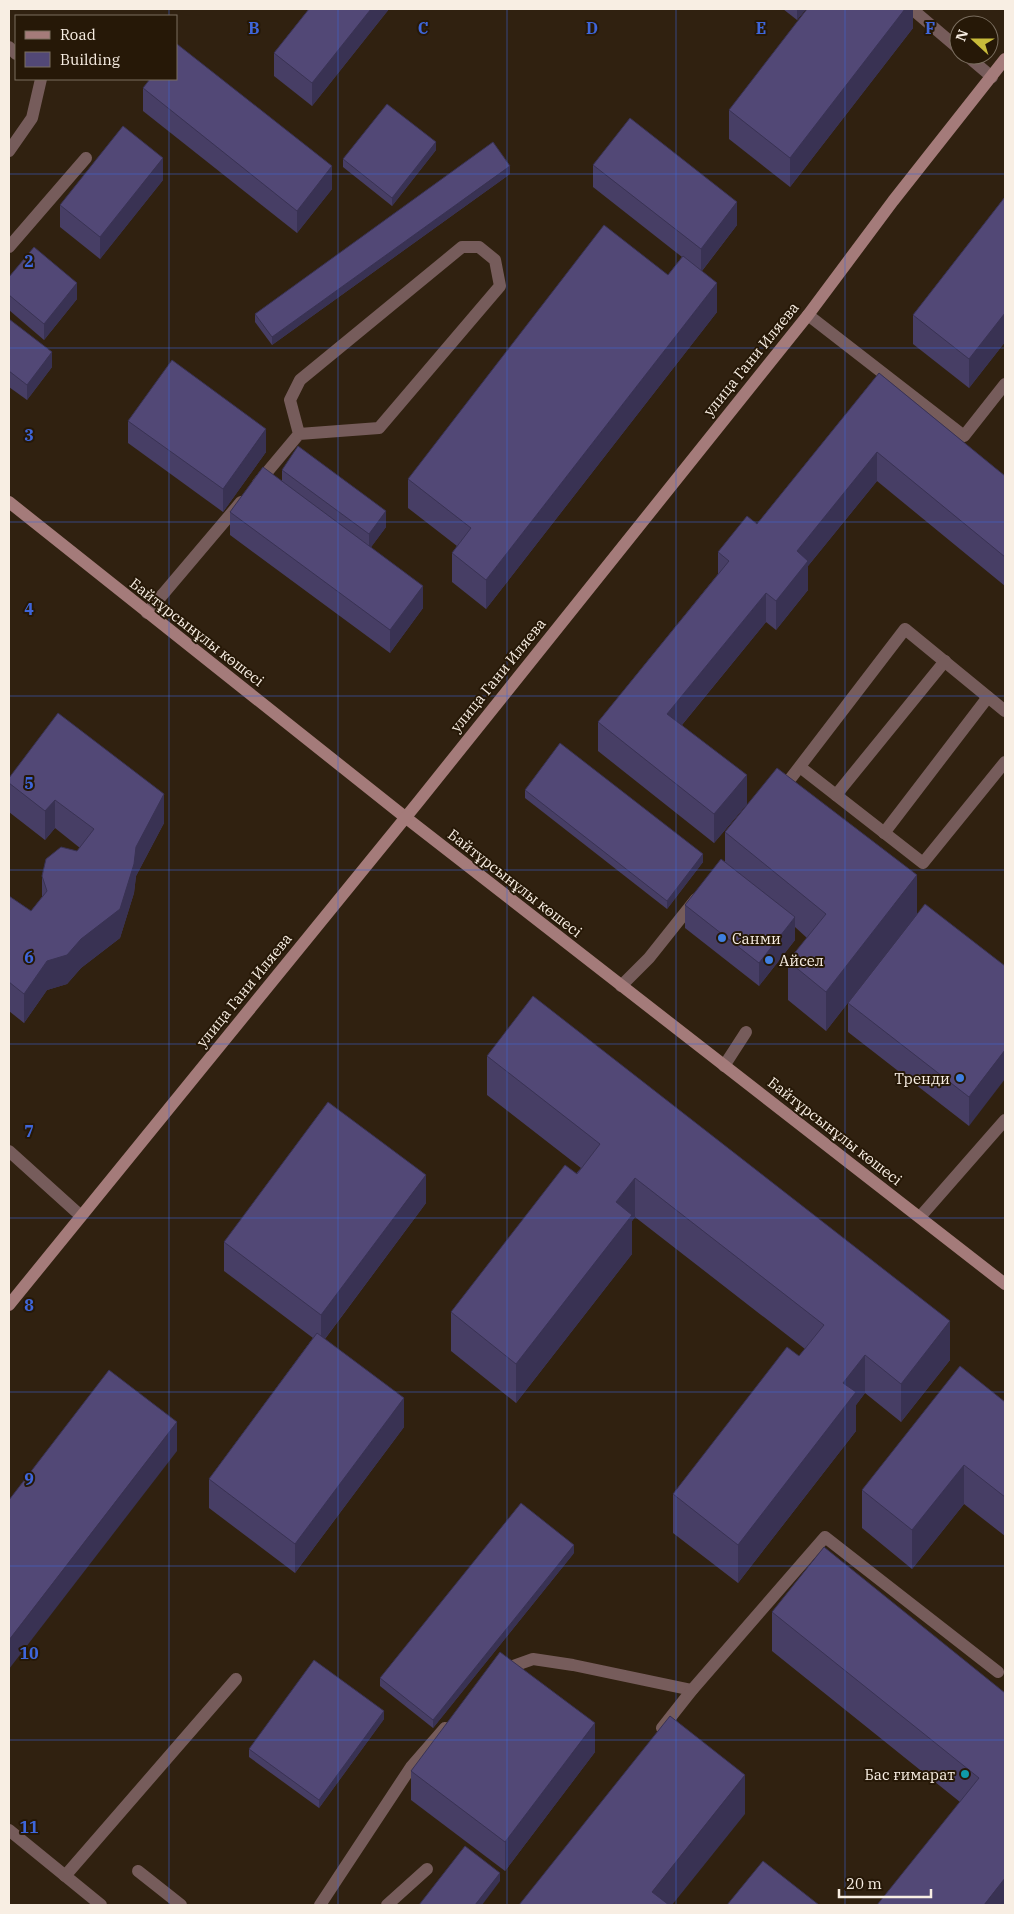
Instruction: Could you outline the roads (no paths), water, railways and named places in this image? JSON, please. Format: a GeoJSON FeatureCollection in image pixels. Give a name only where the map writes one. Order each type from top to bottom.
{"type":"FeatureCollection","features":[{"type":"Feature","properties":{"kind":"street","name":"улица Гани Иляева"},"geometry":{"type":"LineString","coordinates":[[9,1305],[405,818],[808,315],[893,201],[1005,59]]}},
{"type":"Feature","properties":{"kind":"street","name":"Байтұрсынұлы көшесі"},"geometry":{"type":"LineString","coordinates":[[9,502],[405,818],[1005,1284]]}},
{"type":"Feature","properties":{"kind":"lane"},"geometry":{"type":"LineString","coordinates":[[912,9],[949,40]]}},
{"type":"Feature","properties":{"kind":"lane"},"geometry":{"type":"LineString","coordinates":[[978,65],[992,77]]}},
{"type":"Feature","properties":{"kind":"lane"},"geometry":{"type":"LineString","coordinates":[[9,151],[32,118],[41,80]]}},
{"type":"Feature","properties":{"kind":"lane"},"geometry":{"type":"LineString","coordinates":[[9,247],[86,158]]}},
{"type":"Feature","properties":{"kind":"lane"},"geometry":{"type":"LineString","coordinates":[[147,613],[300,434],[379,428],[500,286],[495,260],[479,247],[462,247],[300,380],[290,400],[300,434]]}},
{"type":"Feature","properties":{"kind":"lane"},"geometry":{"type":"LineString","coordinates":[[808,315],[964,436],[1005,384]]}},
{"type":"Feature","properties":{"kind":"lane"},"geometry":{"type":"LineString","coordinates":[[776,797],[905,629],[1005,711]]}},
{"type":"Feature","properties":{"kind":"lane"},"geometry":{"type":"LineString","coordinates":[[836,795],[945,662]]}},
{"type":"Feature","properties":{"kind":"lane"},"geometry":{"type":"LineString","coordinates":[[884,833],[988,697]]}},
{"type":"Feature","properties":{"kind":"lane"},"geometry":{"type":"LineString","coordinates":[[800,766],[923,863],[1005,762]]}},
{"type":"Feature","properties":{"kind":"lane"},"geometry":{"type":"LineString","coordinates":[[621,986],[649,958],[703,889]]}},
{"type":"Feature","properties":{"kind":"lane"},"geometry":{"type":"LineString","coordinates":[[724,1066],[746,1032]]}},
{"type":"Feature","properties":{"kind":"lane"},"geometry":{"type":"LineString","coordinates":[[920,1217],[1005,1120]]}},
{"type":"Feature","properties":{"kind":"lane"},"geometry":{"type":"LineString","coordinates":[[9,1151],[81,1216]]}},
{"type":"Feature","properties":{"kind":"lane"},"geometry":{"type":"LineString","coordinates":[[655,1736],[692,1690],[824,1538],[998,1672]]}},
{"type":"Feature","properties":{"kind":"lane"},"geometry":{"type":"LineString","coordinates":[[492,1674],[532,1659],[573,1665],[692,1690]]}},
{"type":"Feature","properties":{"kind":"lane"},"geometry":{"type":"LineString","coordinates":[[64,1876],[236,1679]]}},
{"type":"Feature","properties":{"kind":"lane"},"geometry":{"type":"LineString","coordinates":[[320,1905],[411,1767],[454,1717]]}},
{"type":"Feature","properties":{"kind":"lane"},"geometry":{"type":"LineString","coordinates":[[9,1830],[101,1905]]}},
{"type":"Feature","properties":{"kind":"lane"},"geometry":{"type":"LineString","coordinates":[[388,1905],[427,1869]]}},
{"type":"Feature","properties":{"kind":"lane"},"geometry":{"type":"LineString","coordinates":[[138,1871],[181,1905]]}},
{"type":"Feature","properties":{"kind":"place","name":"Санми"},"geometry":{"type":"Point","coordinates":[722,938]}},
{"type":"Feature","properties":{"kind":"place","name":"Айсел"},"geometry":{"type":"Point","coordinates":[769,960]}},
{"type":"Feature","properties":{"kind":"place","name":"Тренди"},"geometry":{"type":"Point","coordinates":[960,1078]}},
{"type":"Feature","properties":{"kind":"place","name":"Бас ғимарат"},"geometry":{"type":"Point","coordinates":[965,1774]}}]}
